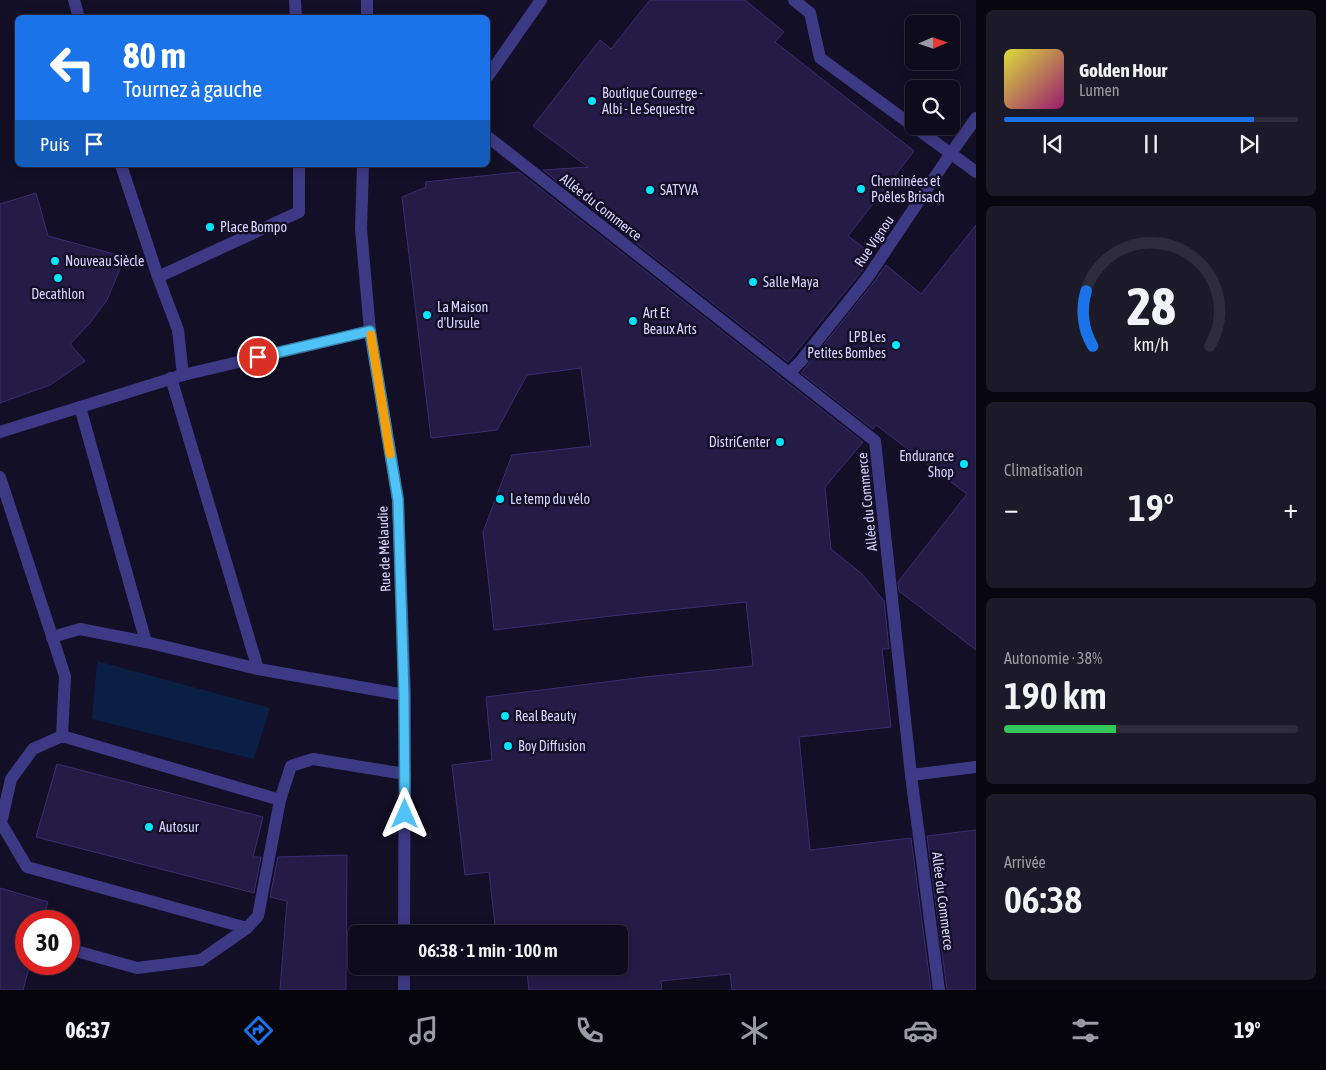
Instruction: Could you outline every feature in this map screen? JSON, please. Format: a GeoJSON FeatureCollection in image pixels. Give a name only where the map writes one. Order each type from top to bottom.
{"type":"FeatureCollection","features":[{"type":"Feature","properties":{"kind":"street"},"geometry":{"type":"LineString","coordinates":[[74,0],[77,15]]}},
{"type":"Feature","properties":{"kind":"street"},"geometry":{"type":"LineString","coordinates":[[294,0],[296,15]]}},
{"type":"Feature","properties":{"kind":"street"},"geometry":{"type":"LineString","coordinates":[[367,0],[367,15]]}},
{"type":"Feature","properties":{"kind":"street"},"geometry":{"type":"LineString","coordinates":[[490,73],[541,0]]}},
{"type":"Feature","properties":{"kind":"street"},"geometry":{"type":"LineString","coordinates":[[794,0],[810,13],[820,58],[976,172]]}},
{"type":"Feature","properties":{"kind":"street","name":"Rue Vignou"},"geometry":{"type":"LineString","coordinates":[[789,373],[801,361],[868,277],[976,118]]}},
{"type":"Feature","properties":{"kind":"street","name":"Allée du Commerce"},"geometry":{"type":"LineString","coordinates":[[490,139],[875,441],[911,775],[940,990]]}},
{"type":"Feature","properties":{"kind":"street"},"geometry":{"type":"LineString","coordinates":[[122,167],[158,277],[178,330],[177,376],[258,669]]}},
{"type":"Feature","properties":{"kind":"street"},"geometry":{"type":"LineString","coordinates":[[158,277],[299,212],[299,167]]}},
{"type":"Feature","properties":{"kind":"street","name":"Rue de Mélaudie"},"geometry":{"type":"LineString","coordinates":[[363,167],[361,229],[370,331],[398,500],[404,695],[404,925]]}},
{"type":"Feature","properties":{"kind":"street"},"geometry":{"type":"LineString","coordinates":[[0,432],[177,376],[370,331]]}},
{"type":"Feature","properties":{"kind":"street"},"geometry":{"type":"LineString","coordinates":[[80,407],[146,642]]}},
{"type":"Feature","properties":{"kind":"street"},"geometry":{"type":"LineString","coordinates":[[0,477],[64,676],[62,736]]}},
{"type":"Feature","properties":{"kind":"street"},"geometry":{"type":"LineString","coordinates":[[52,637],[80,629],[146,642],[258,669],[404,695]]}},
{"type":"Feature","properties":{"kind":"street"},"geometry":{"type":"LineString","coordinates":[[247,928],[26,866],[1,823],[11,779],[33,749],[62,736],[280,800]]}},
{"type":"Feature","properties":{"kind":"street"},"geometry":{"type":"LineString","coordinates":[[80,952],[137,968],[201,960],[247,928],[258,916],[280,800],[291,766],[313,759],[405,774]]}},
{"type":"Feature","properties":{"kind":"street"},"geometry":{"type":"LineString","coordinates":[[911,775],[976,767]]}},
{"type":"Feature","properties":{"kind":"street"},"geometry":{"type":"LineString","coordinates":[[404,975],[404,990]]}},
{"type":"Feature","properties":{"kind":"water"},"geometry":{"type":"Polygon","coordinates":[[[97,661],[270,708],[254,759],[92,719],[97,661]]]}},
{"type":"Feature","properties":{"kind":"building"},"geometry":{"type":"Polygon","coordinates":[[[650,0],[745,0],[784,32],[775,42],[914,151],[848,236],[873,255],[788,362],[543,170],[588,167],[533,126],[600,40],[611,49],[650,0]]]}},
{"type":"Feature","properties":{"kind":"building"},"geometry":{"type":"Polygon","coordinates":[[[519,172],[863,442],[825,487],[831,549],[862,574],[884,601],[889,649],[882,649],[891,727],[799,737],[810,850],[911,838],[931,990],[732,990],[730,974],[661,981],[662,990],[529,990],[527,975],[628,975],[628,925],[495,925],[489,872],[465,875],[452,765],[492,760],[486,697],[645,677],[753,666],[746,602],[494,630],[483,532],[512,455],[591,446],[581,368],[527,375],[497,430],[431,438],[402,197],[426,187],[425,182],[519,172]]]}},
{"type":"Feature","properties":{"kind":"building","name":"Decathlon"},"geometry":{"type":"Polygon","coordinates":[[[36,193],[48,236],[125,257],[107,300],[90,323],[70,344],[85,361],[50,385],[0,403],[0,204],[36,193]]]}},
{"type":"Feature","properties":{"kind":"building"},"geometry":{"type":"Polygon","coordinates":[[[976,225],[976,650],[899,591],[898,582],[967,494],[876,425],[873,429],[801,373],[886,265],[921,294],[976,225]]]}},
{"type":"Feature","properties":{"kind":"building","name":"Autosur"},"geometry":{"type":"Polygon","coordinates":[[[57,764],[263,817],[253,857],[261,857],[254,893],[36,837],[57,764]]]}},
{"type":"Feature","properties":{"kind":"building"},"geometry":{"type":"Polygon","coordinates":[[[976,830],[976,990],[947,990],[927,836],[976,830]]]}},
{"type":"Feature","properties":{"kind":"building"},"geometry":{"type":"Polygon","coordinates":[[[347,855],[346,990],[280,990],[287,901],[270,897],[278,857],[347,855]]]}},
{"type":"Feature","properties":{"kind":"building"},"geometry":{"type":"Polygon","coordinates":[[[0,888],[48,902],[45,910],[15,910],[15,975],[27,975],[23,990],[0,990],[0,888]]]}},
{"type":"Feature","properties":{"kind":"slow traffic"},"geometry":{"type":"LineString","coordinates":[[371,335],[390,454]]}},
{"type":"Feature","properties":{"kind":"place","name":"Boutique Courrege - Albi - Le Sequestre"},"geometry":{"type":"Point","coordinates":[592,101]}},
{"type":"Feature","properties":{"kind":"place","name":"Cheminées et Poêles Brisach"},"geometry":{"type":"Point","coordinates":[861,189]}},
{"type":"Feature","properties":{"kind":"place","name":"SATYVA"},"geometry":{"type":"Point","coordinates":[650,190]}},
{"type":"Feature","properties":{"kind":"place","name":"Place Bompo"},"geometry":{"type":"Point","coordinates":[210,227]}},
{"type":"Feature","properties":{"kind":"place","name":"Nouveau Siècle"},"geometry":{"type":"Point","coordinates":[55,261]}},
{"type":"Feature","properties":{"kind":"place","name":"Decathlon"},"geometry":{"type":"Point","coordinates":[58,278]}},
{"type":"Feature","properties":{"kind":"place","name":"Salle Maya"},"geometry":{"type":"Point","coordinates":[753,282]}},
{"type":"Feature","properties":{"kind":"place","name":"La Maison d'Ursule"},"geometry":{"type":"Point","coordinates":[427,315]}},
{"type":"Feature","properties":{"kind":"place","name":"Art Et Beaux Arts"},"geometry":{"type":"Point","coordinates":[633,321]}},
{"type":"Feature","properties":{"kind":"place","name":"LPB Les Petites Bombes"},"geometry":{"type":"Point","coordinates":[896,345]}},
{"type":"Feature","properties":{"kind":"place","name":"DistriCenter"},"geometry":{"type":"Point","coordinates":[780,442]}},
{"type":"Feature","properties":{"kind":"place","name":"Endurance Shop"},"geometry":{"type":"Point","coordinates":[964,464]}},
{"type":"Feature","properties":{"kind":"place","name":"Le temp du vélo"},"geometry":{"type":"Point","coordinates":[500,499]}},
{"type":"Feature","properties":{"kind":"place","name":"Real Beauty"},"geometry":{"type":"Point","coordinates":[505,716]}},
{"type":"Feature","properties":{"kind":"place","name":"Boy Diffusion"},"geometry":{"type":"Point","coordinates":[508,746]}},
{"type":"Feature","properties":{"kind":"place","name":"Autosur"},"geometry":{"type":"Point","coordinates":[149,827]}},
{"type":"Feature","properties":{"kind":"route"},"geometry":{"type":"LineString","coordinates":[[258,357],[370,331],[398,500],[404,695],[405,814]]}}]}
